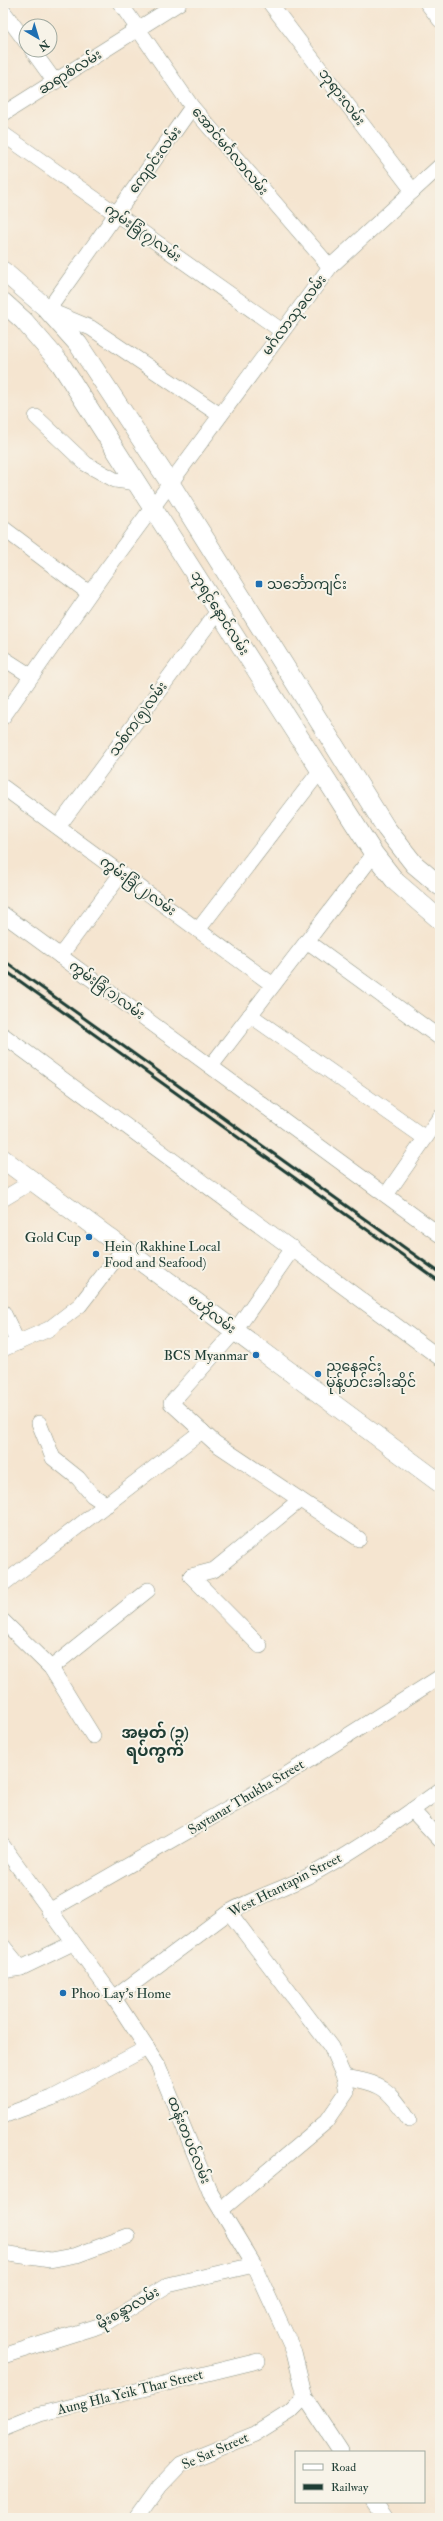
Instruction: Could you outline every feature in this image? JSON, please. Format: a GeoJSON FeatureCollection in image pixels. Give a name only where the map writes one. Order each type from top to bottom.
{"type":"FeatureCollection","features":[{"type":"Feature","properties":{"kind":"main road","name":"ဘုရင့်နောင်လမ်း"},"geometry":{"type":"LineString","coordinates":[[3,271],[48,310],[78,344],[170,483],[386,828],[414,864],[440,886]]}},
{"type":"Feature","properties":{"kind":"main road","name":"ဘုရင့်နောင်လမ်း"},"geometry":{"type":"LineString","coordinates":[[3,302],[24,321],[60,363],[374,854],[396,882],[440,920]]}},
{"type":"Feature","properties":{"kind":"main road"},"geometry":{"type":"LineString","coordinates":[[214,604],[233,584]]}},
{"type":"Feature","properties":{"kind":"main road"},"geometry":{"type":"LineString","coordinates":[[267,687],[289,673]]}},
{"type":"Feature","properties":{"kind":"main road"},"geometry":{"type":"LineString","coordinates":[[323,776],[347,766]]}},
{"type":"Feature","properties":{"kind":"main road","name":"ဗဟိုလမ်း"},"geometry":{"type":"LineString","coordinates":[[3,1159],[440,1483]]}},
{"type":"Feature","properties":{"kind":"street","name":"အောင်မင်္ဂလာလမ်း"},"geometry":{"type":"LineString","coordinates":[[120,3],[192,107],[330,268]]}},
{"type":"Feature","properties":{"kind":"street","name":"ဆရာစံလမ်း"},"geometry":{"type":"LineString","coordinates":[[3,114],[179,3]]}},
{"type":"Feature","properties":{"kind":"street","name":"ဘုရားလမ်း"},"geometry":{"type":"LineString","coordinates":[[270,3],[413,191]]}},
{"type":"Feature","properties":{"kind":"street"},"geometry":{"type":"LineString","coordinates":[[427,3],[440,20]]}},
{"type":"Feature","properties":{"kind":"street"},"geometry":{"type":"LineString","coordinates":[[3,11],[18,31]]}},
{"type":"Feature","properties":{"kind":"street"},"geometry":{"type":"LineString","coordinates":[[38,58],[55,82]]}},
{"type":"Feature","properties":{"kind":"street","name":"ကျောင်းလမ်း"},"geometry":{"type":"LineString","coordinates":[[48,310],[192,107]]}},
{"type":"Feature","properties":{"kind":"street","name":"ကွမ်းခြံ(၇)လမ်း"},"geometry":{"type":"LineString","coordinates":[[3,134],[282,331]]}},
{"type":"Feature","properties":{"kind":"street","name":"မင်္ဂလာသုခလမ်း"},"geometry":{"type":"LineString","coordinates":[[3,717],[90,593],[170,483],[330,268],[440,166]]}},
{"type":"Feature","properties":{"kind":"street"},"geometry":{"type":"LineString","coordinates":[[48,310],[91,328],[220,415]]}},
{"type":"Feature","properties":{"kind":"street"},"geometry":{"type":"LineString","coordinates":[[36,417],[86,464],[115,480],[138,484]]}},
{"type":"Feature","properties":{"kind":"street"},"geometry":{"type":"LineString","coordinates":[[3,528],[90,593]]}},
{"type":"Feature","properties":{"kind":"street","name":"သစ်က(၅)လမ်း"},"geometry":{"type":"LineString","coordinates":[[58,828],[214,604]]}},
{"type":"Feature","properties":{"kind":"street"},"geometry":{"type":"LineString","coordinates":[[3,658],[31,676]]}},
{"type":"Feature","properties":{"kind":"street"},"geometry":{"type":"LineString","coordinates":[[198,930],[323,776]]}},
{"type":"Feature","properties":{"kind":"street","name":"ကွမ်းခြံ(၂)လမ်း"},"geometry":{"type":"LineString","coordinates":[[3,787],[274,985]]}},
{"type":"Feature","properties":{"kind":"street"},"geometry":{"type":"LineString","coordinates":[[211,1066],[374,854]]}},
{"type":"Feature","properties":{"kind":"street"},"geometry":{"type":"LineString","coordinates":[[60,956],[121,874]]}},
{"type":"Feature","properties":{"kind":"street","name":"ကွမ်းခြံ(၁)လမ်း"},"geometry":{"type":"LineString","coordinates":[[3,914],[440,1234]]}},
{"type":"Feature","properties":{"kind":"street"},"geometry":{"type":"LineString","coordinates":[[307,941],[440,1038]]}},
{"type":"Feature","properties":{"kind":"street"},"geometry":{"type":"LineString","coordinates":[[250,1015],[425,1138]]}},
{"type":"Feature","properties":{"kind":"street"},"geometry":{"type":"LineString","coordinates":[[3,1035],[440,1358]]}},
{"type":"Feature","properties":{"kind":"street"},"geometry":{"type":"LineString","coordinates":[[386,1195],[440,1117]]}},
{"type":"Feature","properties":{"kind":"street"},"geometry":{"type":"LineString","coordinates":[[3,1198],[33,1182]]}},
{"type":"Feature","properties":{"kind":"street"},"geometry":{"type":"LineString","coordinates":[[3,1350],[49,1329],[80,1306],[124,1248]]}},
{"type":"Feature","properties":{"kind":"street"},"geometry":{"type":"LineString","coordinates":[[293,1248],[235,1331],[171,1403],[215,1443],[359,1539]]}},
{"type":"Feature","properties":{"kind":"street"},"geometry":{"type":"LineString","coordinates":[[3,1312],[18,1343]]}},
{"type":"Feature","properties":{"kind":"street"},"geometry":{"type":"LineString","coordinates":[[39,1423],[54,1458],[78,1478],[92,1495],[107,1505]]}},
{"type":"Feature","properties":{"kind":"street"},"geometry":{"type":"LineString","coordinates":[[3,1584],[202,1431]]}},
{"type":"Feature","properties":{"kind":"street"},"geometry":{"type":"LineString","coordinates":[[260,1646],[191,1576],[214,1570],[300,1500]]}},
{"type":"Feature","properties":{"kind":"street"},"geometry":{"type":"LineString","coordinates":[[51,1668],[148,1590]]}},
{"type":"Feature","properties":{"kind":"street"},"geometry":{"type":"LineString","coordinates":[[3,1621],[51,1668],[93,1736]]}},
{"type":"Feature","properties":{"kind":"street","name":"Saytanar Thukha Street"},"geometry":{"type":"LineString","coordinates":[[49,1911],[284,1776],[440,1678]]}},
{"type":"Feature","properties":{"kind":"street","name":"West Htantapin Street"},"geometry":{"type":"LineString","coordinates":[[114,1998],[229,1912],[316,1872],[366,1843],[440,1790]]}},
{"type":"Feature","properties":{"kind":"street"},"geometry":{"type":"LineString","coordinates":[[412,1810],[440,1840]]}},
{"type":"Feature","properties":{"kind":"street","name":"ထန်းတပင်လမ်း"},"geometry":{"type":"LineString","coordinates":[[3,1846],[114,1998],[158,2065],[210,2192],[254,2265],[294,2352],[305,2397],[340,2451]]}},
{"type":"Feature","properties":{"kind":"street"},"geometry":{"type":"LineString","coordinates":[[221,2210],[327,2121],[347,2092],[344,2076],[331,2046],[229,1912]]}},
{"type":"Feature","properties":{"kind":"street"},"geometry":{"type":"LineString","coordinates":[[3,1971],[22,1968],[73,1943]]}},
{"type":"Feature","properties":{"kind":"street"},"geometry":{"type":"LineString","coordinates":[[5,1949],[22,1968]]}},
{"type":"Feature","properties":{"kind":"street"},"geometry":{"type":"LineString","coordinates":[[3,2116],[52,2098],[147,2048]]}},
{"type":"Feature","properties":{"kind":"street"},"geometry":{"type":"LineString","coordinates":[[344,2076],[374,2082],[392,2094],[409,2119]]}},
{"type":"Feature","properties":{"kind":"street"},"geometry":{"type":"LineString","coordinates":[[3,2253],[50,2260],[77,2255],[128,2236]]}},
{"type":"Feature","properties":{"kind":"street","name":"မိုးစန္ဒာလမ်း"},"geometry":{"type":"LineString","coordinates":[[3,2356],[105,2324],[168,2285],[254,2265]]}},
{"type":"Feature","properties":{"kind":"street","name":"Aung Hla Yeik Thar Street"},"geometry":{"type":"LineString","coordinates":[[3,2429],[40,2414],[258,2361]]}},
{"type":"Feature","properties":{"kind":"street","name":"Se Sat Street"},"geometry":{"type":"LineString","coordinates":[[137,2518],[160,2486],[181,2464],[255,2434],[290,2412],[305,2397]]}},
{"type":"Feature","properties":{"kind":"street"},"geometry":{"type":"LineString","coordinates":[[374,2503],[384,2518]]}},
{"type":"Feature","properties":{"kind":"railway"},"geometry":{"type":"LineString","coordinates":[[3,960],[440,1273]]}},
{"type":"Feature","properties":{"kind":"railway"},"geometry":{"type":"LineString","coordinates":[[3,969],[440,1282]]}},
{"type":"Feature","properties":{"kind":"place","name":"သင်္ဘောကျင်း"},"geometry":{"type":"Point","coordinates":[259,584]}},
{"type":"Feature","properties":{"kind":"place","name":"Gold Cup"},"geometry":{"type":"Point","coordinates":[89,1237]}},
{"type":"Feature","properties":{"kind":"place","name":"Hein (Rakhine Local Food and Seafood)"},"geometry":{"type":"Point","coordinates":[96,1254]}},
{"type":"Feature","properties":{"kind":"place","name":"BCS Myanmar"},"geometry":{"type":"Point","coordinates":[256,1355]}},
{"type":"Feature","properties":{"kind":"place","name":"ညနေခင်း မုန့်ဟင်းခါးဆိုင်"},"geometry":{"type":"Point","coordinates":[318,1374]}},
{"type":"Feature","properties":{"kind":"place","name":"Phoo Lay's Home"},"geometry":{"type":"Point","coordinates":[63,1993]}},
{"type":"Feature","properties":{"kind":"district","name":"အမှတ် (၃) ရပ်ကွက်"},"geometry":{"type":"Point","coordinates":[155,1742]}}]}
